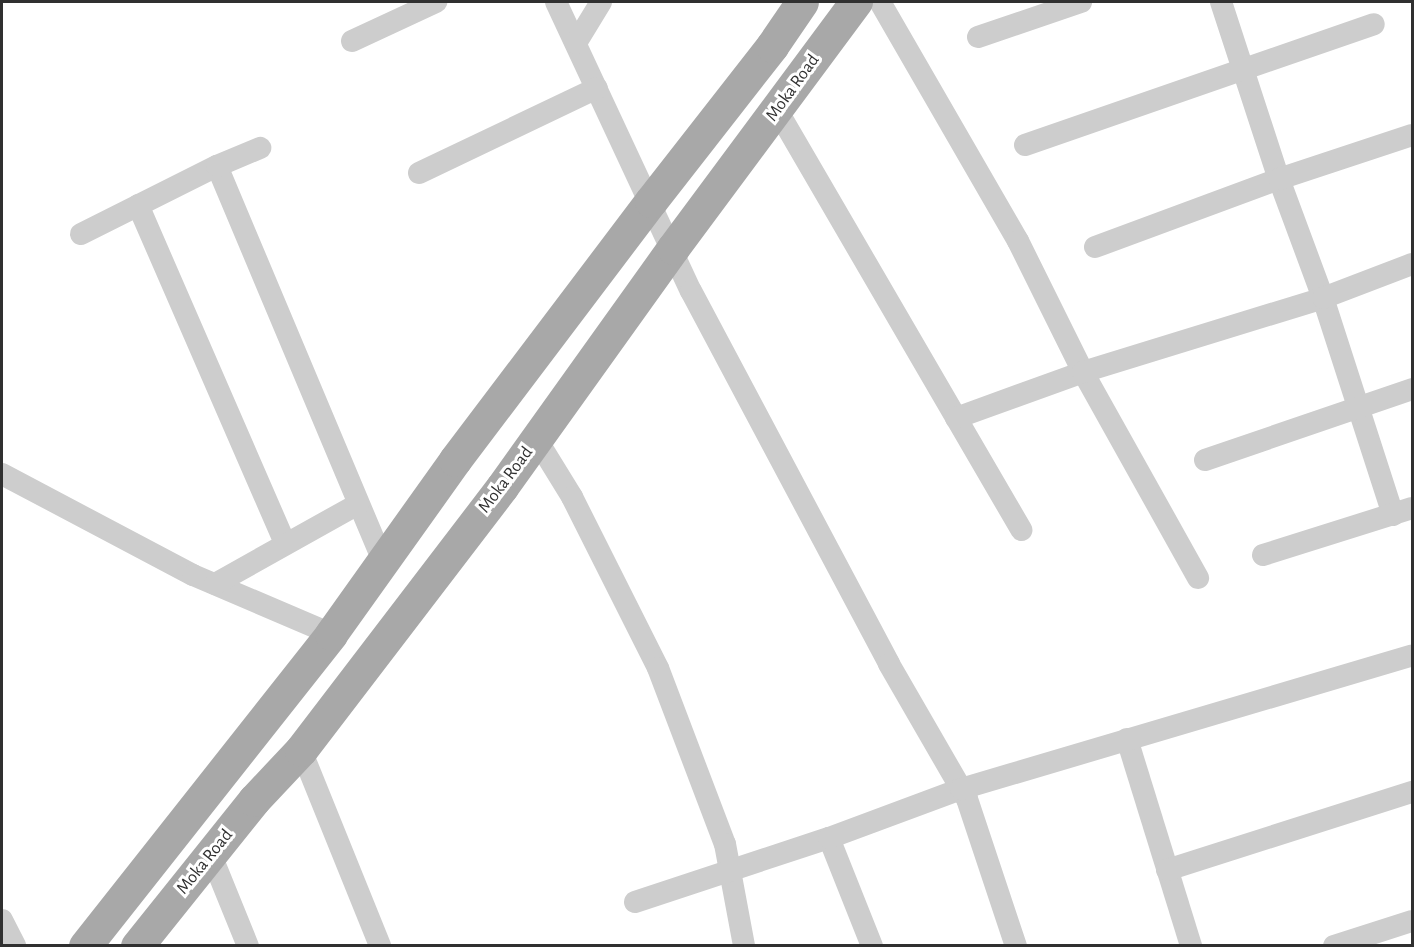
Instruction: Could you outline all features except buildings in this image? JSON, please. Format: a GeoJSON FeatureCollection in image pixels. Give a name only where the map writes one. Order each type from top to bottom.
{"type":"FeatureCollection","features":[{"type":"Feature","properties":{"kind":"main road"},"geometry":{"type":"LineString","coordinates":[[85,945],[331,634],[455,460],[651,201],[772,46],[802,2]]}},
{"type":"Feature","properties":{"kind":"main road","name":"Moka Road"},"geometry":{"type":"LineString","coordinates":[[138,945],[254,800],[301,750],[537,440],[673,248],[856,2]]}},
{"type":"Feature","properties":{"kind":"street"},"geometry":{"type":"LineString","coordinates":[[352,41],[412,6],[436,2]]}},
{"type":"Feature","properties":{"kind":"street"},"geometry":{"type":"LineString","coordinates":[[556,2],[673,248],[691,291],[780,463],[889,664],[967,798],[1016,945]]}},
{"type":"Feature","properties":{"kind":"street"},"geometry":{"type":"LineString","coordinates":[[576,43],[601,2]]}},
{"type":"Feature","properties":{"kind":"street"},"geometry":{"type":"LineString","coordinates":[[880,2],[1018,241],[1083,372],[1198,579]]}},
{"type":"Feature","properties":{"kind":"street"},"geometry":{"type":"LineString","coordinates":[[978,37],[1081,2]]}},
{"type":"Feature","properties":{"kind":"street"},"geometry":{"type":"LineString","coordinates":[[1221,2],[1279,179],[1323,298],[1357,408],[1403,511],[1263,555]]}},
{"type":"Feature","properties":{"kind":"street"},"geometry":{"type":"LineString","coordinates":[[1025,145],[1374,24]]}},
{"type":"Feature","properties":{"kind":"street"},"geometry":{"type":"LineString","coordinates":[[418,173],[597,88]]}},
{"type":"Feature","properties":{"kind":"street"},"geometry":{"type":"LineString","coordinates":[[777,110],[1021,530]]}},
{"type":"Feature","properties":{"kind":"street"},"geometry":{"type":"LineString","coordinates":[[1095,247],[1279,179],[1413,135]]}},
{"type":"Feature","properties":{"kind":"street"},"geometry":{"type":"LineString","coordinates":[[81,234],[217,166],[260,148]]}},
{"type":"Feature","properties":{"kind":"street"},"geometry":{"type":"LineString","coordinates":[[217,166],[383,561]]}},
{"type":"Feature","properties":{"kind":"street"},"geometry":{"type":"LineString","coordinates":[[138,205],[285,543]]}},
{"type":"Feature","properties":{"kind":"street"},"geometry":{"type":"LineString","coordinates":[[956,418],[1083,372],[1323,298],[1413,264]]}},
{"type":"Feature","properties":{"kind":"street"},"geometry":{"type":"LineString","coordinates":[[1205,460],[1413,389]]}},
{"type":"Feature","properties":{"kind":"street"},"geometry":{"type":"LineString","coordinates":[[537,440],[572,497],[657,668],[725,844],[744,945]]}},
{"type":"Feature","properties":{"kind":"street"},"geometry":{"type":"LineString","coordinates":[[2,474],[215,584],[331,634]]}},
{"type":"Feature","properties":{"kind":"street"},"geometry":{"type":"LineString","coordinates":[[215,584],[358,504]]}},
{"type":"Feature","properties":{"kind":"street"},"geometry":{"type":"LineString","coordinates":[[635,902],[829,838],[961,789],[1413,655]]}},
{"type":"Feature","properties":{"kind":"street"},"geometry":{"type":"LineString","coordinates":[[1127,739],[1191,945]]}},
{"type":"Feature","properties":{"kind":"street"},"geometry":{"type":"LineString","coordinates":[[301,750],[380,945]]}},
{"type":"Feature","properties":{"kind":"street"},"geometry":{"type":"LineString","coordinates":[[1167,870],[1413,792]]}},
{"type":"Feature","properties":{"kind":"street"},"geometry":{"type":"LineString","coordinates":[[829,838],[872,945]]}},
{"type":"Feature","properties":{"kind":"street"},"geometry":{"type":"LineString","coordinates":[[211,855],[248,945]]}},
{"type":"Feature","properties":{"kind":"street"},"geometry":{"type":"LineString","coordinates":[[2,920],[15,945]]}},
{"type":"Feature","properties":{"kind":"street"},"geometry":{"type":"LineString","coordinates":[[1334,945],[1413,921]]}}]}
